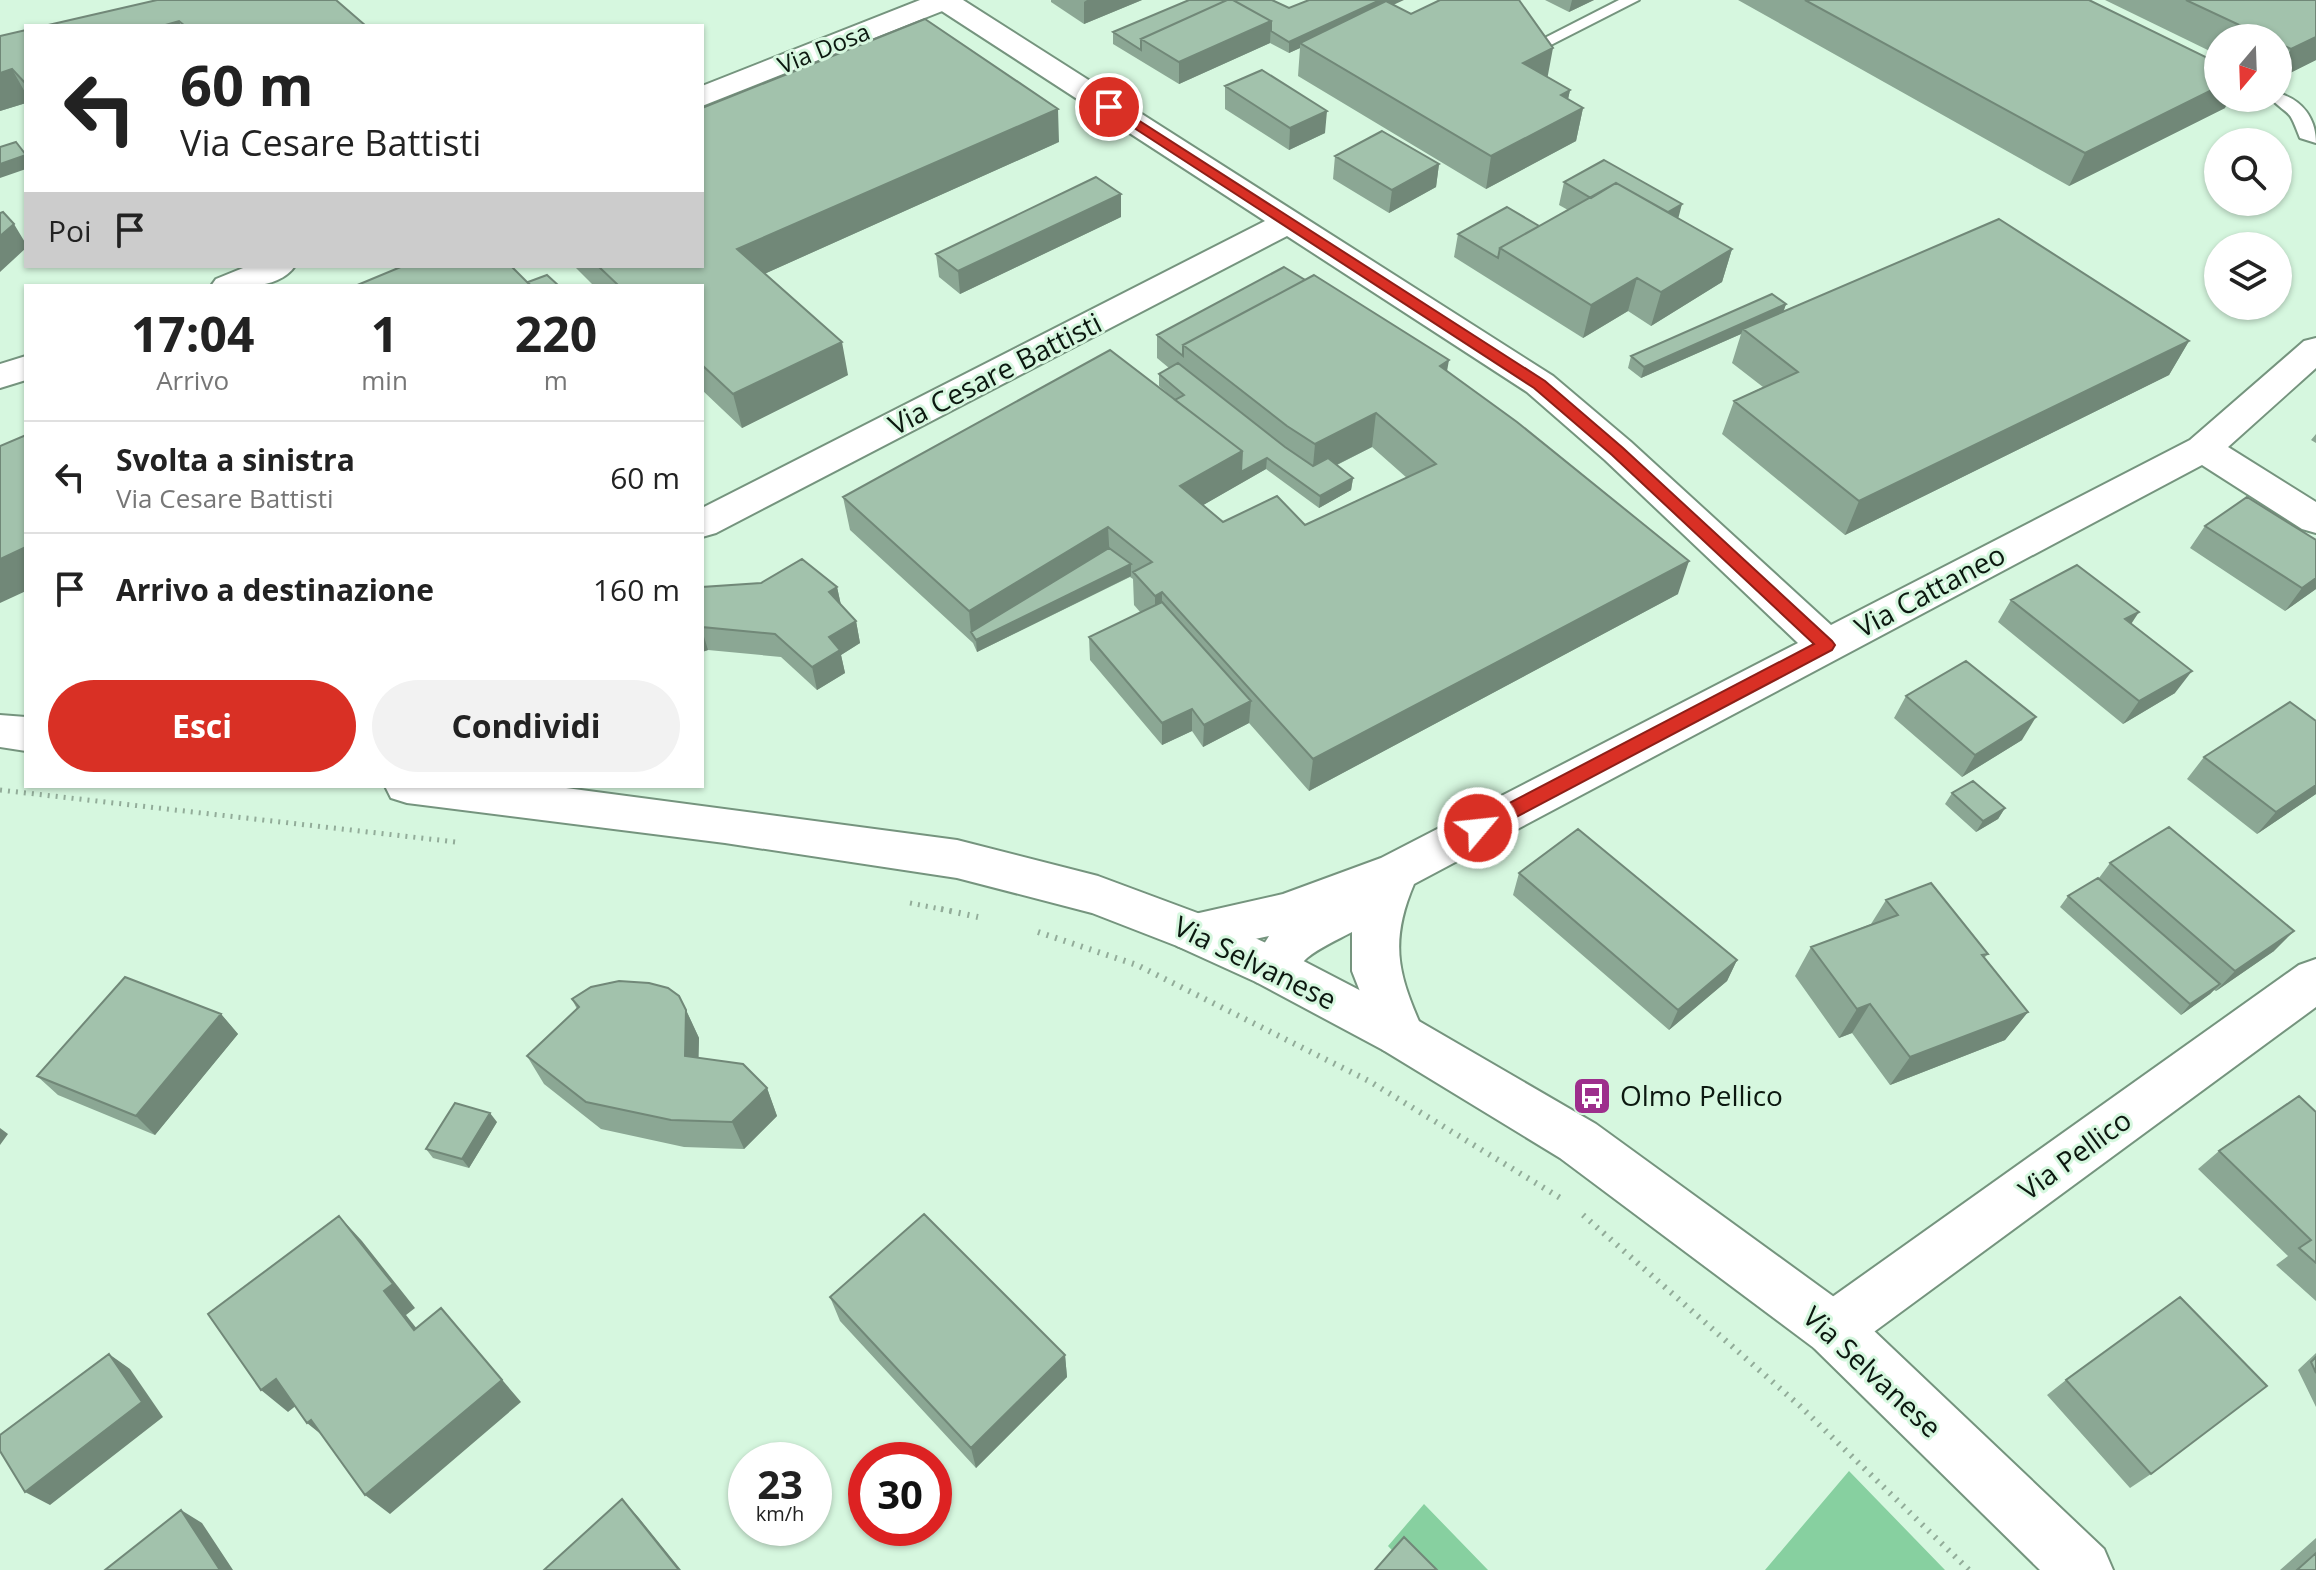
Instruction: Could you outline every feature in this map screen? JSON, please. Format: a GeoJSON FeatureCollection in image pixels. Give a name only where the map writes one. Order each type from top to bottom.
{"type":"FeatureCollection","features":[{"type":"Feature","properties":{"kind":"street","name":"Via Dosa"},"geometry":{"type":"LineString","coordinates":[[704,96],[945,0]]}},
{"type":"Feature","properties":{"kind":"street"},"geometry":{"type":"LineString","coordinates":[[945,0],[1540,384],[1618,451],[1826,645]]}},
{"type":"Feature","properties":{"kind":"street","name":"Via Cesare Battisti"},"geometry":{"type":"LineString","coordinates":[[704,523],[1287,223]]}},
{"type":"Feature","properties":{"kind":"street"},"geometry":{"type":"LineString","coordinates":[[233,284],[273,268]]}},
{"type":"Feature","properties":{"kind":"street","name":"Via Cattaneo"},"geometry":{"type":"LineString","coordinates":[[1194,932],[1285,913],[1397,871],[2203,449],[2316,349]]}},
{"type":"Feature","properties":{"kind":"street"},"geometry":{"type":"LineString","coordinates":[[0,377],[24,368]]}},
{"type":"Feature","properties":{"kind":"street"},"geometry":{"type":"LineString","coordinates":[[2203,449],[2316,520]]}},
{"type":"Feature","properties":{"kind":"street"},"geometry":{"type":"LineString","coordinates":[[0,731],[24,734]]}},
{"type":"Feature","properties":{"kind":"street","name":"Via Selvanese"},"geometry":{"type":"LineString","coordinates":[[423,788],[740,827],[957,859],[1098,895],[1194,932],[1273,968],[1400,1035],[1578,1141],[1833,1329],[1965,1460],[2083,1570]]}},
{"type":"Feature","properties":{"kind":"street"},"geometry":{"type":"LineString","coordinates":[[1397,871],[1378,912],[1372,961],[1400,1035]]}},
{"type":"Feature","properties":{"kind":"street","name":"Via Cattaneo"},"geometry":{"type":"LineString","coordinates":[[1273,968],[1289,945],[1361,901],[1397,871]]}},
{"type":"Feature","properties":{"kind":"street","name":"Via Pellico"},"geometry":{"type":"LineString","coordinates":[[1833,1329],[2316,980]]}},
{"type":"Feature","properties":{"kind":"street","name":"Via Selvanese"},"geometry":{"type":"LineString","coordinates":[[1965,1460],[2060,1570]]}},
{"type":"Feature","properties":{"kind":"lane"},"geometry":{"type":"LineString","coordinates":[[1535,47],[1631,0]]}},
{"type":"Feature","properties":{"kind":"lane"},"geometry":{"type":"LineString","coordinates":[[2292,105],[2307,122],[2306,134],[2316,138]]}},
{"type":"Feature","properties":{"kind":"path"},"geometry":{"type":"LineString","coordinates":[[0,790],[470,843]]}},
{"type":"Feature","properties":{"kind":"path"},"geometry":{"type":"LineString","coordinates":[[906,903],[984,918]]}},
{"type":"Feature","properties":{"kind":"path"},"geometry":{"type":"LineString","coordinates":[[1026,928],[1137,965],[1369,1081],[1572,1205],[1800,1406],[1969,1570]]}},
{"type":"Feature","properties":{"kind":"green space"},"geometry":{"type":"Polygon","coordinates":[[[1849,1471],[1945,1570],[1765,1570],[1849,1471]]]}},
{"type":"Feature","properties":{"kind":"green space"},"geometry":{"type":"Polygon","coordinates":[[[1424,1504],[1488,1570],[1411,1570],[1388,1546],[1424,1504]]]}},
{"type":"Feature","properties":{"kind":"building"},"geometry":{"type":"Polygon","coordinates":[[[157,0],[336,0],[364,24],[183,24],[179,21],[169,24],[53,24],[157,0]]]}},
{"type":"Feature","properties":{"kind":"building"},"geometry":{"type":"Polygon","coordinates":[[[1189,0],[1227,0],[1141,39],[1141,50],[1113,32],[1189,0]]]}},
{"type":"Feature","properties":{"kind":"building"},"geometry":{"type":"Polygon","coordinates":[[[1233,0],[1271,21],[1179,62],[1141,39],[1233,0]]]}},
{"type":"Feature","properties":{"kind":"building"},"geometry":{"type":"Polygon","coordinates":[[[1233,0],[1272,0],[1289,8],[1309,0],[1380,0],[1289,42],[1271,31],[1271,21],[1233,0]]]}},
{"type":"Feature","properties":{"kind":"building"},"geometry":{"type":"Polygon","coordinates":[[[1440,0],[1519,0],[1553,48],[1523,63],[1570,90],[1561,95],[1583,108],[1491,156],[1300,43],[1386,1],[1411,14],[1440,0]]]}},
{"type":"Feature","properties":{"kind":"building"},"geometry":{"type":"Polygon","coordinates":[[[1805,0],[2089,0],[2204,56],[2204,94],[2085,153],[1805,0]]]}},
{"type":"Feature","properties":{"kind":"building"},"geometry":{"type":"Polygon","coordinates":[[[2186,0],[2316,0],[2316,37],[2292,49],[2292,24],[2237,24],[2186,0]]]}},
{"type":"Feature","properties":{"kind":"building"},"geometry":{"type":"Polygon","coordinates":[[[925,19],[1058,109],[737,249],[842,342],[733,394],[704,367],[704,284],[617,284],[600,268],[704,268],[704,107],[925,19]]]}},
{"type":"Feature","properties":{"kind":"building"},"geometry":{"type":"Polygon","coordinates":[[[24,30],[24,82],[12,69],[0,73],[0,36],[24,30]]]}},
{"type":"Feature","properties":{"kind":"building"},"geometry":{"type":"Polygon","coordinates":[[[1262,70],[1327,111],[1290,128],[1225,86],[1262,70]]]}},
{"type":"Feature","properties":{"kind":"building"},"geometry":{"type":"Polygon","coordinates":[[[1382,131],[1439,164],[1392,190],[1335,156],[1382,131]]]}},
{"type":"Feature","properties":{"kind":"building"},"geometry":{"type":"Polygon","coordinates":[[[16,142],[24,156],[0,164],[0,147],[16,142]]]}},
{"type":"Feature","properties":{"kind":"building"},"geometry":{"type":"Polygon","coordinates":[[[1604,160],[1682,204],[1668,212],[1616,183],[1591,198],[1564,182],[1604,160]]]}},
{"type":"Feature","properties":{"kind":"building"},"geometry":{"type":"Polygon","coordinates":[[[1096,177],[1121,194],[958,271],[936,254],[1096,177]]]}},
{"type":"Feature","properties":{"kind":"building"},"geometry":{"type":"Polygon","coordinates":[[[1616,183],[1732,249],[1661,292],[1637,278],[1591,305],[1500,248],[1616,183]]]}},
{"type":"Feature","properties":{"kind":"building"},"geometry":{"type":"Polygon","coordinates":[[[1507,207],[1539,226],[1500,248],[1498,258],[1458,234],[1507,207]]]}},
{"type":"Feature","properties":{"kind":"building"},"geometry":{"type":"Polygon","coordinates":[[[3,212],[14,224],[0,236],[0,213],[3,212]]]}},
{"type":"Feature","properties":{"kind":"building"},"geometry":{"type":"Polygon","coordinates":[[[1999,219],[2189,341],[1859,501],[1734,401],[1798,372],[1743,329],[1999,219]]]}},
{"type":"Feature","properties":{"kind":"building"},"geometry":{"type":"Polygon","coordinates":[[[1284,267],[1305,280],[1183,345],[1183,356],[1157,335],[1284,267]]]}},
{"type":"Feature","properties":{"kind":"building"},"geometry":{"type":"Polygon","coordinates":[[[398,268],[513,268],[529,284],[360,284],[398,268]]]}},
{"type":"Feature","properties":{"kind":"building"},"geometry":{"type":"Polygon","coordinates":[[[547,275],[557,284],[530,284],[528,282],[547,275]]]}},
{"type":"Feature","properties":{"kind":"building"},"geometry":{"type":"Polygon","coordinates":[[[1314,275],[1449,360],[1440,366],[1517,422],[1689,561],[1313,759],[1162,592],[1155,596],[1133,572],[1152,562],[1108,527],[969,611],[843,497],[1110,350],[1242,451],[1180,486],[1223,522],[1277,496],[1305,525],[1436,464],[1376,413],[1315,444],[1183,345],[1314,275]]]}},
{"type":"Feature","properties":{"kind":"building"},"geometry":{"type":"Polygon","coordinates":[[[1772,294],[1786,304],[1644,367],[1631,356],[1772,294]]]}},
{"type":"Feature","properties":{"kind":"building"},"geometry":{"type":"Polygon","coordinates":[[[1178,363],[1313,466],[1328,458],[1353,478],[1320,496],[1267,458],[1241,472],[1242,451],[1175,400],[1184,395],[1159,374],[1178,363]]]}},
{"type":"Feature","properties":{"kind":"building"},"geometry":{"type":"Polygon","coordinates":[[[24,436],[24,548],[0,559],[0,446],[24,436]]]}},
{"type":"Feature","properties":{"kind":"building"},"geometry":{"type":"Polygon","coordinates":[[[2247,497],[2316,540],[2316,578],[2302,588],[2205,526],[2247,497]]]}},
{"type":"Feature","properties":{"kind":"building"},"geometry":{"type":"Polygon","coordinates":[[[1109,548],[1131,564],[976,640],[971,632],[1109,548]]]}},
{"type":"Feature","properties":{"kind":"building"},"geometry":{"type":"Polygon","coordinates":[[[802,559],[837,587],[829,592],[856,621],[829,637],[840,650],[812,667],[775,634],[704,627],[704,587],[761,583],[802,559]]]}},
{"type":"Feature","properties":{"kind":"building"},"geometry":{"type":"Polygon","coordinates":[[[2077,565],[2139,612],[2125,619],[2192,671],[2139,701],[2011,600],[2077,565]]]}},
{"type":"Feature","properties":{"kind":"building"},"geometry":{"type":"Polygon","coordinates":[[[1162,602],[1251,701],[1204,725],[1192,709],[1162,723],[1089,637],[1162,602]]]}},
{"type":"Feature","properties":{"kind":"building"},"geometry":{"type":"Polygon","coordinates":[[[1966,661],[2036,717],[1975,755],[1906,696],[1966,661]]]}},
{"type":"Feature","properties":{"kind":"building"},"geometry":{"type":"Polygon","coordinates":[[[2290,702],[2316,721],[2316,785],[2276,812],[2204,757],[2290,702]]]}},
{"type":"Feature","properties":{"kind":"building"},"geometry":{"type":"Polygon","coordinates":[[[1973,781],[2005,808],[1983,821],[1952,793],[1973,781]]]}},
{"type":"Feature","properties":{"kind":"building"},"geometry":{"type":"Polygon","coordinates":[[[2169,827],[2294,931],[2235,971],[2110,863],[2169,827]]]}},
{"type":"Feature","properties":{"kind":"building"},"geometry":{"type":"Polygon","coordinates":[[[1578,829],[1737,960],[1678,1010],[1519,873],[1578,829]]]}},
{"type":"Feature","properties":{"kind":"building"},"geometry":{"type":"Polygon","coordinates":[[[2098,878],[2220,984],[2190,1004],[2068,896],[2098,878]]]}},
{"type":"Feature","properties":{"kind":"building"},"geometry":{"type":"Polygon","coordinates":[[[1931,883],[1988,954],[1982,955],[2028,1012],[1910,1057],[1870,1004],[1857,1009],[1811,947],[1898,915],[1886,900],[1931,883]]]}},
{"type":"Feature","properties":{"kind":"building"},"geometry":{"type":"Polygon","coordinates":[[[125,977],[221,1014],[136,1116],[37,1076],[125,977]]]}},
{"type":"Feature","properties":{"kind":"building"},"geometry":{"type":"Polygon","coordinates":[[[619,981],[668,988],[679,996],[686,1010],[685,1056],[743,1064],[767,1088],[732,1122],[671,1120],[586,1102],[527,1056],[579,1007],[572,999],[591,987],[619,981]]]}},
{"type":"Feature","properties":{"kind":"building"},"geometry":{"type":"Polygon","coordinates":[[[2299,1096],[2316,1112],[2316,1263],[2299,1248],[2311,1240],[2219,1151],[2299,1096]]]}},
{"type":"Feature","properties":{"kind":"building"},"geometry":{"type":"Polygon","coordinates":[[[455,1103],[490,1113],[462,1159],[426,1149],[455,1103]]]}},
{"type":"Feature","properties":{"kind":"building"},"geometry":{"type":"Polygon","coordinates":[[[924,1214],[1065,1355],[971,1448],[830,1297],[924,1214]]]}},
{"type":"Feature","properties":{"kind":"building"},"geometry":{"type":"Polygon","coordinates":[[[339,1216],[393,1284],[384,1291],[414,1330],[441,1308],[502,1380],[365,1495],[311,1420],[307,1423],[276,1379],[261,1390],[208,1314],[339,1216]]]}},
{"type":"Feature","properties":{"kind":"building"},"geometry":{"type":"Polygon","coordinates":[[[2180,1297],[2267,1386],[2151,1474],[2066,1380],[2180,1297]]]}},
{"type":"Feature","properties":{"kind":"building"},"geometry":{"type":"Polygon","coordinates":[[[109,1354],[142,1402],[25,1492],[0,1451],[0,1435],[109,1354]]]}},
{"type":"Feature","properties":{"kind":"building"},"geometry":{"type":"Polygon","coordinates":[[[622,1499],[679,1570],[544,1570],[622,1499]]]}},
{"type":"Feature","properties":{"kind":"building"},"geometry":{"type":"Polygon","coordinates":[[[181,1510],[220,1570],[105,1570],[181,1510]]]}},
{"type":"Feature","properties":{"kind":"building"},"geometry":{"type":"Polygon","coordinates":[[[1404,1537],[1437,1570],[1375,1570],[1404,1537]]]}},
{"type":"Feature","properties":{"kind":"building"},"geometry":{"type":"Polygon","coordinates":[[[2316,1553],[2316,1570],[2297,1570],[2316,1553]]]}},
{"type":"Feature","properties":{"kind":"place","name":"Olmo Pellico"},"geometry":{"type":"Point","coordinates":[1592,1096]}},
{"type":"Feature","properties":{"kind":"route"},"geometry":{"type":"LineString","coordinates":[[1109,107],[1540,384],[1618,451],[1826,645],[1478,828]]}}]}
